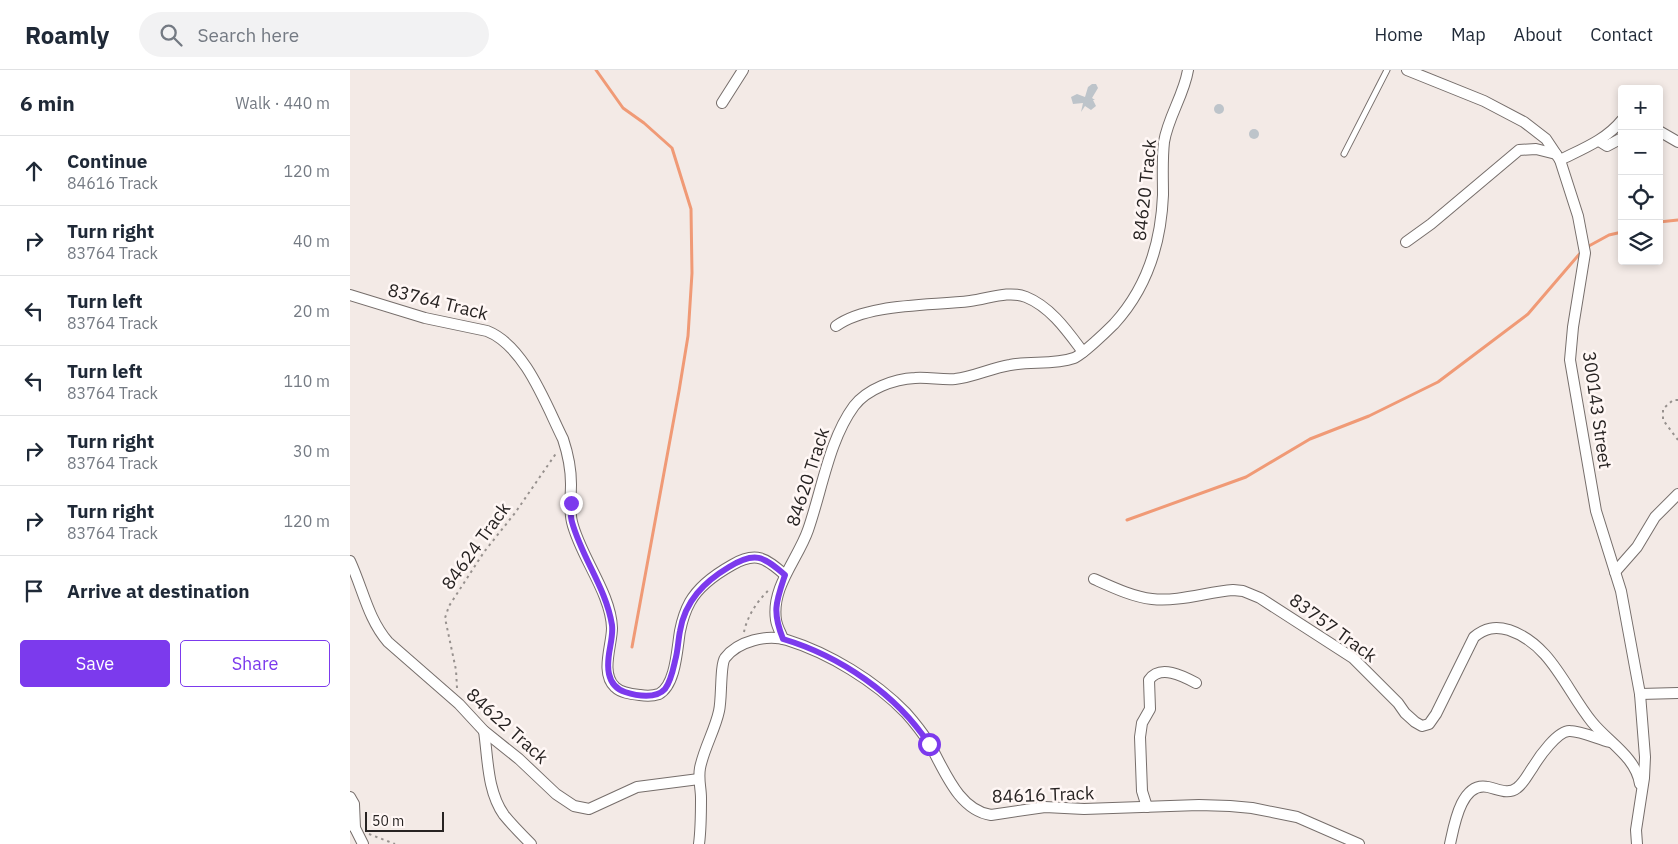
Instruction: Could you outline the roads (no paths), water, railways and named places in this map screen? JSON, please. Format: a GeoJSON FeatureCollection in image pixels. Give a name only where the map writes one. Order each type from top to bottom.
{"type":"FeatureCollection","features":[{"type":"Feature","properties":{"kind":"street"},"geometry":{"type":"LineString","coordinates":[[722,103],[743,70]]}},
{"type":"Feature","properties":{"kind":"street","name":"84620 Track"},"geometry":{"type":"LineString","coordinates":[[785,575],[806,536],[818,503],[838,434],[856,404],[866,395],[878,387],[914,378],[968,378],[1010,365],[1074,358],[1119,318],[1139,291],[1149,272],[1158,236],[1164,141],[1172,112],[1188,70]]}},
{"type":"Feature","properties":{"kind":"street","name":"300143 Street"},"geometry":{"type":"LineString","coordinates":[[1407,70],[1484,101],[1524,122],[1546,139],[1558,157],[1578,216],[1586,253],[1573,327],[1570,360],[1596,511],[1621,591],[1640,694],[1645,757],[1636,830],[1637,844]]}},
{"type":"Feature","properties":{"kind":"street"},"geometry":{"type":"LineString","coordinates":[[1406,242],[1431,224],[1519,150],[1527,148],[1542,150],[1558,157],[1598,141],[1618,125]]}},
{"type":"Feature","properties":{"kind":"street"},"geometry":{"type":"LineString","coordinates":[[1663,133],[1678,142]]}},
{"type":"Feature","properties":{"kind":"street"},"geometry":{"type":"LineString","coordinates":[[1598,141],[1607,146],[1618,140]]}},
{"type":"Feature","properties":{"kind":"street","name":"83764 Track"},"geometry":{"type":"LineString","coordinates":[[350,295],[425,318],[481,329],[494,334],[523,362],[563,439],[567,452],[570,474],[571,520],[608,607],[612,627],[608,670],[611,682],[616,688],[632,694],[645,696],[659,694],[666,688],[673,674],[685,612],[701,588],[721,572],[741,560],[756,557],[775,566],[785,575]]}},
{"type":"Feature","properties":{"kind":"street"},"geometry":{"type":"LineString","coordinates":[[836,326],[862,314],[877,311],[971,301],[999,295],[1023,296],[1046,309],[1070,334],[1083,352]]}},
{"type":"Feature","properties":{"kind":"street"},"geometry":{"type":"LineString","coordinates":[[1615,572],[1637,547],[1655,517],[1678,494]]}},
{"type":"Feature","properties":{"kind":"street","name":"84622 Track"},"geometry":{"type":"LineString","coordinates":[[350,561],[371,616],[380,633],[388,642],[459,704],[484,731],[519,758],[567,803],[582,809],[596,807],[637,787],[699,779]]}},
{"type":"Feature","properties":{"kind":"street"},"geometry":{"type":"LineString","coordinates":[[783,639],[777,622],[776,602],[785,575]]}},
{"type":"Feature","properties":{"kind":"street","name":"83757 Track"},"geometry":{"type":"LineString","coordinates":[[1094,579],[1136,595],[1153,599],[1233,590],[1243,591],[1260,598],[1353,658],[1398,702],[1405,713],[1422,726],[1429,724],[1436,714],[1474,637],[1483,630],[1492,628],[1503,628],[1520,634],[1529,639],[1550,659],[1591,722],[1633,765],[1639,776],[1642,792]]}},
{"type":"Feature","properties":{"kind":"street","name":"84616 Track"},"geometry":{"type":"LineString","coordinates":[[699,779],[703,758],[719,710],[724,659],[736,648],[748,642],[783,639],[824,654],[845,666],[866,680],[905,712],[921,731],[953,786],[968,805],[979,812],[991,815],[1045,807],[1084,809],[1199,805],[1252,808],[1297,818],[1359,844]]}},
{"type":"Feature","properties":{"kind":"street"},"geometry":{"type":"LineString","coordinates":[[1147,807],[1142,791],[1140,737],[1142,723],[1150,709],[1149,680],[1153,676],[1171,672],[1196,683]]}},
{"type":"Feature","properties":{"kind":"street"},"geometry":{"type":"LineString","coordinates":[[1640,694],[1678,693]]}},
{"type":"Feature","properties":{"kind":"street"},"geometry":{"type":"LineString","coordinates":[[484,731],[490,780],[494,796],[503,813],[531,844]]}},
{"type":"Feature","properties":{"kind":"street"},"geometry":{"type":"LineString","coordinates":[[1450,844],[1455,820],[1468,793],[1486,786],[1504,791],[1513,791],[1520,787],[1540,756],[1560,734],[1570,731],[1611,742]]}},
{"type":"Feature","properties":{"kind":"street"},"geometry":{"type":"LineString","coordinates":[[699,779],[701,797],[699,844]]}},
{"type":"Feature","properties":{"kind":"street"},"geometry":{"type":"LineString","coordinates":[[350,797],[354,804],[353,826],[363,844]]}},
{"type":"Feature","properties":{"kind":"lane"},"geometry":{"type":"LineString","coordinates":[[1344,154],[1387,70]]}},
{"type":"Feature","properties":{"kind":"waterway"},"geometry":{"type":"LineString","coordinates":[[596,70],[623,108],[644,123],[672,148],[691,209],[692,273],[688,336],[632,647]]}},
{"type":"Feature","properties":{"kind":"waterway"},"geometry":{"type":"LineString","coordinates":[[1663,222],[1678,220]]}},
{"type":"Feature","properties":{"kind":"waterway"},"geometry":{"type":"LineString","coordinates":[[1587,247],[1609,235],[1618,233]]}},
{"type":"Feature","properties":{"kind":"waterway"},"geometry":{"type":"LineString","coordinates":[[1127,520],[1246,477],[1310,439],[1369,416],[1438,382],[1528,314],[1582,251]]}}]}
